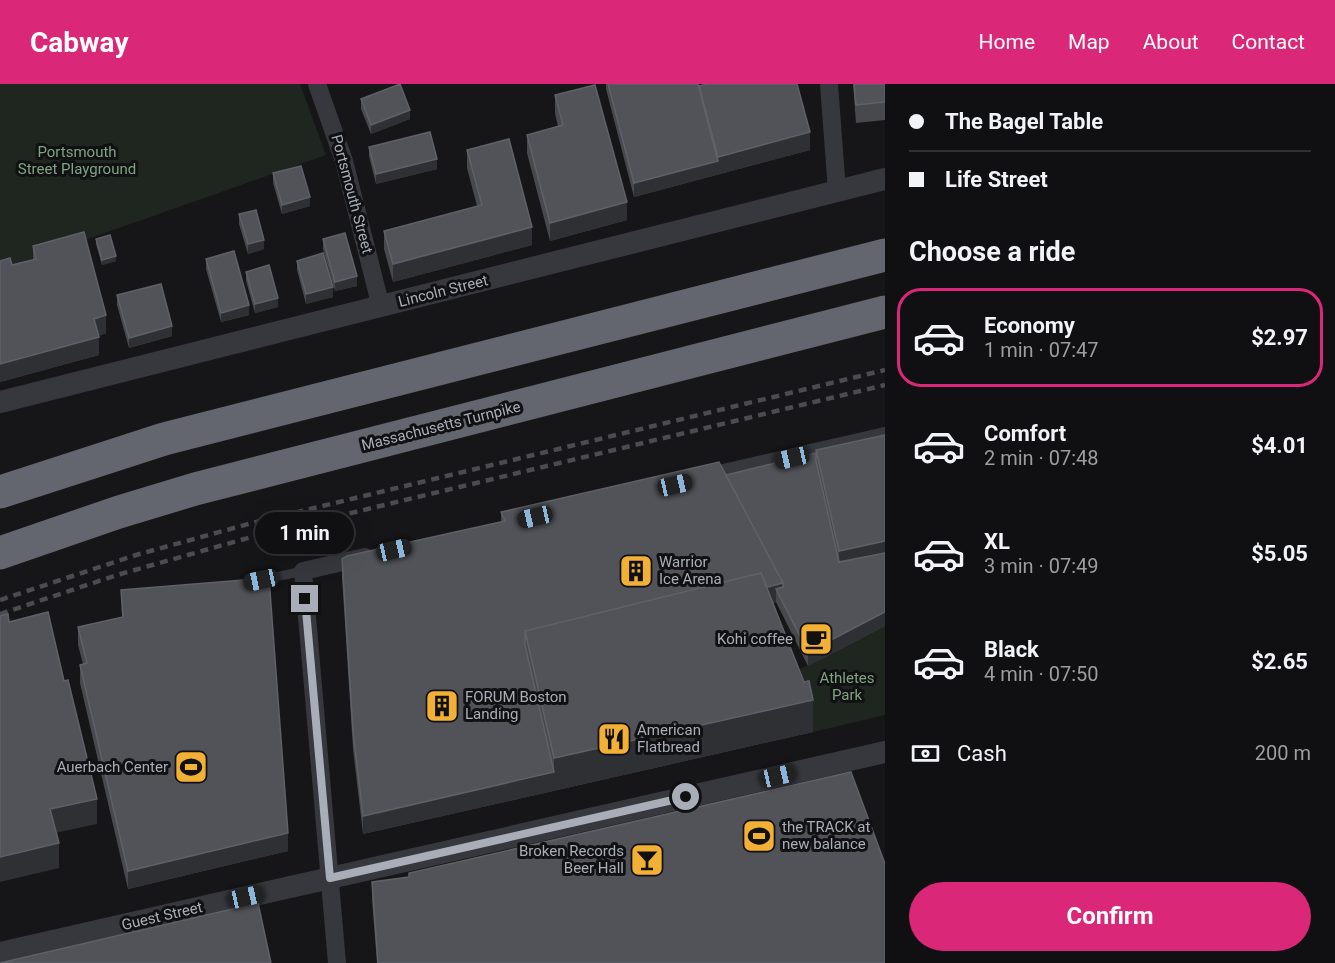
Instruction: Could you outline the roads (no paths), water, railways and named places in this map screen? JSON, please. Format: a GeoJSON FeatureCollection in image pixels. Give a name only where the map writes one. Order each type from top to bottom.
{"type":"FeatureCollection","features":[{"type":"Feature","properties":{"kind":"highway"},"geometry":{"type":"LineString","coordinates":[[0,492],[109,456],[239,419],[885,255]]}},
{"type":"Feature","properties":{"kind":"highway","name":"Massachusetts Turnpike"},"geometry":{"type":"LineString","coordinates":[[0,553],[119,512],[195,489],[885,312]]}},
{"type":"Feature","properties":{"kind":"street","name":"Portsmouth Street"},"geometry":{"type":"LineString","coordinates":[[317,84],[344,161],[381,307]]}},
{"type":"Feature","properties":{"kind":"street"},"geometry":{"type":"LineString","coordinates":[[829,84],[837,191]]}},
{"type":"Feature","properties":{"kind":"street","name":"Lincoln Street"},"geometry":{"type":"LineString","coordinates":[[0,402],[885,179]]}},
{"type":"Feature","properties":{"kind":"street"},"geometry":{"type":"LineString","coordinates":[[687,482],[885,436]]}},
{"type":"Feature","properties":{"kind":"street"},"geometry":{"type":"LineString","coordinates":[[337,963],[303,571],[383,553]]}},
{"type":"Feature","properties":{"kind":"street","name":"Guest Street"},"geometry":{"type":"LineString","coordinates":[[0,953],[885,752]]}},
{"type":"Feature","properties":{"kind":"lane"},"geometry":{"type":"LineString","coordinates":[[251,582],[303,571]]}},
{"type":"Feature","properties":{"kind":"railway"},"geometry":{"type":"LineString","coordinates":[[0,600],[136,555],[252,523],[885,370]]}},
{"type":"Feature","properties":{"kind":"railway"},"geometry":{"type":"LineString","coordinates":[[0,614],[117,575],[255,536],[885,385]]}},
{"type":"Feature","properties":{"kind":"place","name":"Warrior Ice Arena"},"geometry":{"type":"Point","coordinates":[636,571]}},
{"type":"Feature","properties":{"kind":"place","name":"Kohi coffee"},"geometry":{"type":"Point","coordinates":[816,639]}},
{"type":"Feature","properties":{"kind":"place","name":"FORUM Boston Landing"},"geometry":{"type":"Point","coordinates":[442,706]}},
{"type":"Feature","properties":{"kind":"place","name":"American Flatbread"},"geometry":{"type":"Point","coordinates":[614,739]}},
{"type":"Feature","properties":{"kind":"place","name":"Auerbach Center"},"geometry":{"type":"Point","coordinates":[191,767]}},
{"type":"Feature","properties":{"kind":"place","name":"the TRACK at new balance"},"geometry":{"type":"Point","coordinates":[759,836]}},
{"type":"Feature","properties":{"kind":"place","name":"Broken Records Beer Hall"},"geometry":{"type":"Point","coordinates":[647,860]}},
{"type":"Feature","properties":{"kind":"park label","name":"Portsmouth Street Playground"},"geometry":{"type":"Point","coordinates":[77,160]}},
{"type":"Feature","properties":{"kind":"park label","name":"Athletes Park"},"geometry":{"type":"Point","coordinates":[847,686]}}]}
